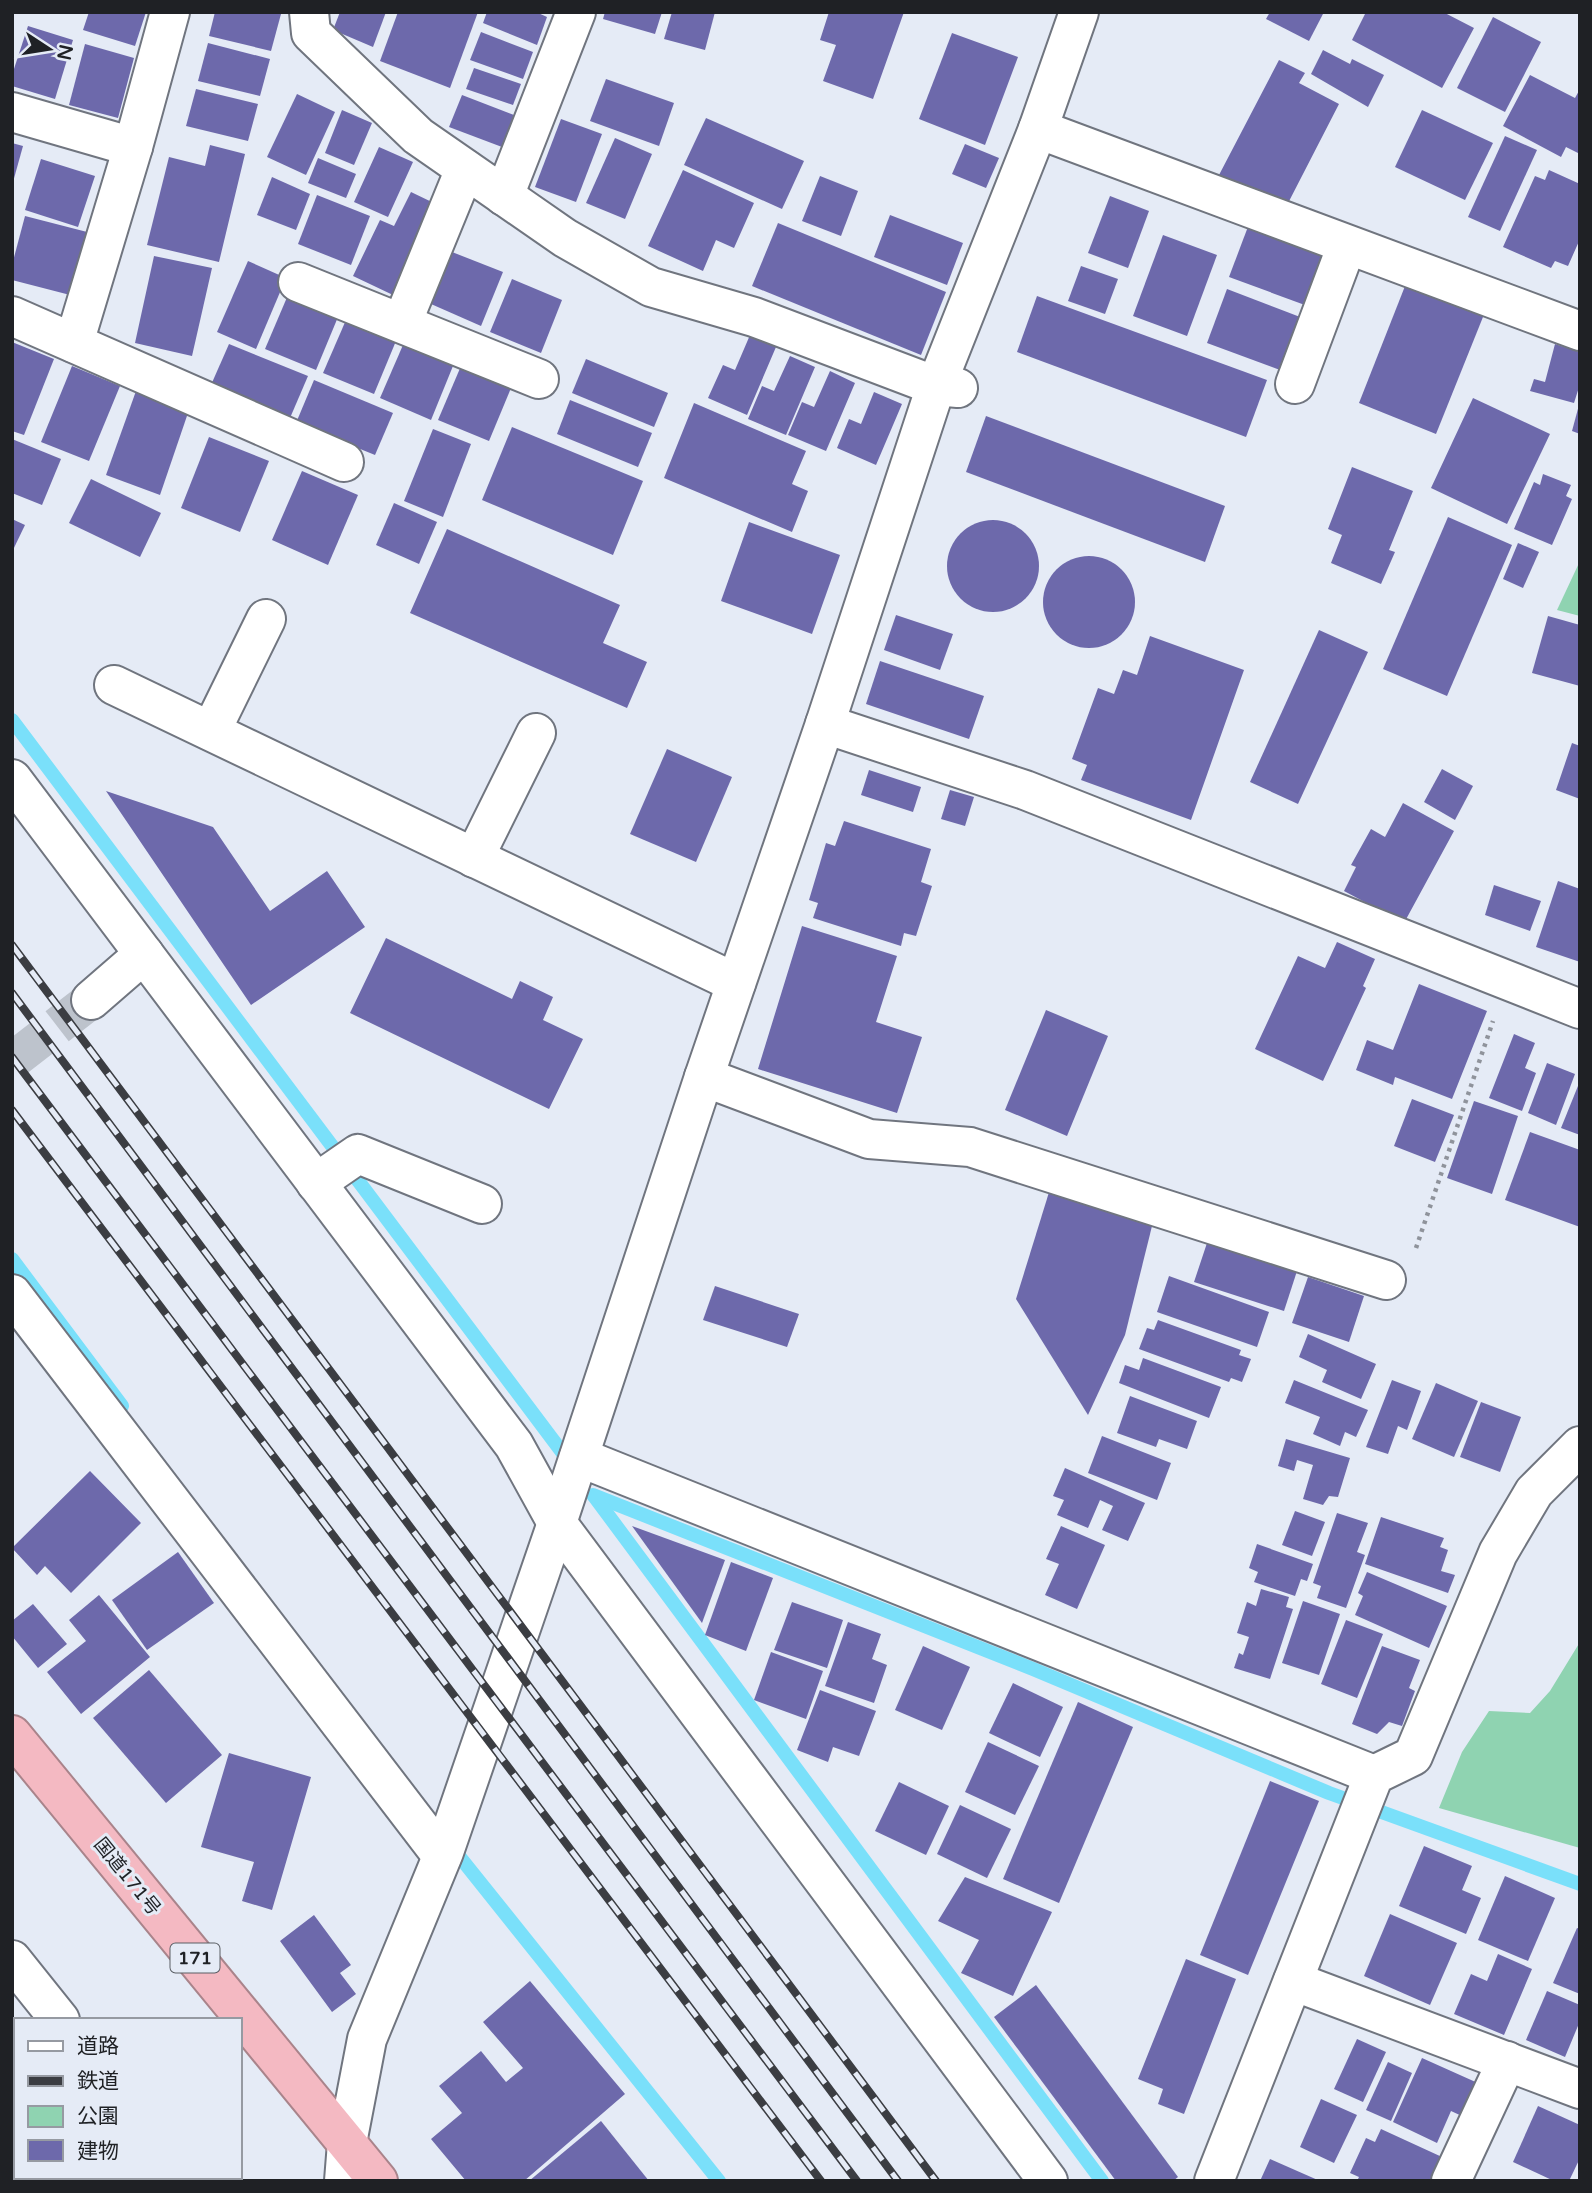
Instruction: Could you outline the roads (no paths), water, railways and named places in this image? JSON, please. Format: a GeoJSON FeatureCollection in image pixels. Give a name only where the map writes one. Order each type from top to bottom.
{"type":"FeatureCollection","features":[{"type":"Feature","properties":{"kind":"highway","name":"国道171号"},"geometry":{"type":"LineString","coordinates":[[12,1735],[378,2181]]}},
{"type":"Feature","properties":{"kind":"street"},"geometry":{"type":"LineString","coordinates":[[74,343],[170,12]]}},
{"type":"Feature","properties":{"kind":"street"},"geometry":{"type":"LineString","coordinates":[[309,12],[311,33],[418,136],[565,239],[651,287],[754,317],[947,387]]}},
{"type":"Feature","properties":{"kind":"street"},"geometry":{"type":"LineString","coordinates":[[504,197],[576,12]]}},
{"type":"Feature","properties":{"kind":"street"},"geometry":{"type":"LineString","coordinates":[[344,2181],[347,2143],[367,2039],[447,1843],[825,724],[1079,12]]}},
{"type":"Feature","properties":{"kind":"street"},"geometry":{"type":"LineString","coordinates":[[12,111],[133,147]]}},
{"type":"Feature","properties":{"kind":"street"},"geometry":{"type":"LineString","coordinates":[[1038,129],[1580,331]]}},
{"type":"Feature","properties":{"kind":"street"},"geometry":{"type":"LineString","coordinates":[[402,323],[465,169]]}},
{"type":"Feature","properties":{"kind":"street"},"geometry":{"type":"LineString","coordinates":[[1296,384],[1348,245]]}},
{"type":"Feature","properties":{"kind":"street"},"geometry":{"type":"LineString","coordinates":[[298,282],[539,379]]}},
{"type":"Feature","properties":{"kind":"street"},"geometry":{"type":"LineString","coordinates":[[12,316],[344,462]]}},
{"type":"Feature","properties":{"kind":"street"},"geometry":{"type":"LineString","coordinates":[[211,731],[266,619]]}},
{"type":"Feature","properties":{"kind":"street"},"geometry":{"type":"LineString","coordinates":[[114,685],[736,984]]}},
{"type":"Feature","properties":{"kind":"street"},"geometry":{"type":"LineString","coordinates":[[825,724],[1026,790],[1580,1009]]}},
{"type":"Feature","properties":{"kind":"street"},"geometry":{"type":"LineString","coordinates":[[474,858],[536,733]]}},
{"type":"Feature","properties":{"kind":"street"},"geometry":{"type":"LineString","coordinates":[[12,779],[144,954],[334,1171],[514,1445],[557,1523],[1048,2181]]}},
{"type":"Feature","properties":{"kind":"street"},"geometry":{"type":"LineString","coordinates":[[91,1000],[144,954]]}},
{"type":"Feature","properties":{"kind":"street"},"geometry":{"type":"LineString","coordinates":[[704,1077],[870,1139],[970,1147],[1386,1280]]}},
{"type":"Feature","properties":{"kind":"street"},"geometry":{"type":"LineString","coordinates":[[334,1171],[482,1204]]}},
{"type":"Feature","properties":{"kind":"street"},"geometry":{"type":"LineString","coordinates":[[12,1294],[447,1843]]}},
{"type":"Feature","properties":{"kind":"street"},"geometry":{"type":"LineString","coordinates":[[1214,2181],[1374,1775],[1413,1756],[1499,1553],[1534,1492],[1580,1447]]}},
{"type":"Feature","properties":{"kind":"street"},"geometry":{"type":"LineString","coordinates":[[579,1457],[1374,1775]]}},
{"type":"Feature","properties":{"kind":"street"},"geometry":{"type":"LineString","coordinates":[[12,1960],[58,2018]]}},
{"type":"Feature","properties":{"kind":"street"},"geometry":{"type":"LineString","coordinates":[[1293,1981],[1580,2089]]}},
{"type":"Feature","properties":{"kind":"street"},"geometry":{"type":"LineString","coordinates":[[1451,2181],[1507,2061]]}},
{"type":"Feature","properties":{"kind":"waterway"},"geometry":{"type":"LineString","coordinates":[[12,720],[565,1456]]}},
{"type":"Feature","properties":{"kind":"waterway"},"geometry":{"type":"LineString","coordinates":[[12,1259],[122,1406]]}},
{"type":"Feature","properties":{"kind":"waterway"},"geometry":{"type":"LineString","coordinates":[[593,1495],[1033,1669],[1329,1793],[1580,1884]]}},
{"type":"Feature","properties":{"kind":"waterway"},"geometry":{"type":"LineString","coordinates":[[594,1496],[1102,2181]]}},
{"type":"Feature","properties":{"kind":"waterway"},"geometry":{"type":"LineString","coordinates":[[451,1846],[719,2181]]}},
{"type":"Feature","properties":{"kind":"tunnel"},"geometry":{"type":"LineString","coordinates":[[12,1061],[91,1000]]}},
{"type":"Feature","properties":{"kind":"railway"},"geometry":{"type":"LineString","coordinates":[[12,945],[936,2181]]}},
{"type":"Feature","properties":{"kind":"railway"},"geometry":{"type":"LineString","coordinates":[[12,993],[898,2181]]}},
{"type":"Feature","properties":{"kind":"railway"},"geometry":{"type":"LineString","coordinates":[[12,1057],[857,2181]]}},
{"type":"Feature","properties":{"kind":"railway"},"geometry":{"type":"LineString","coordinates":[[12,1110],[821,2181]]}}]}
